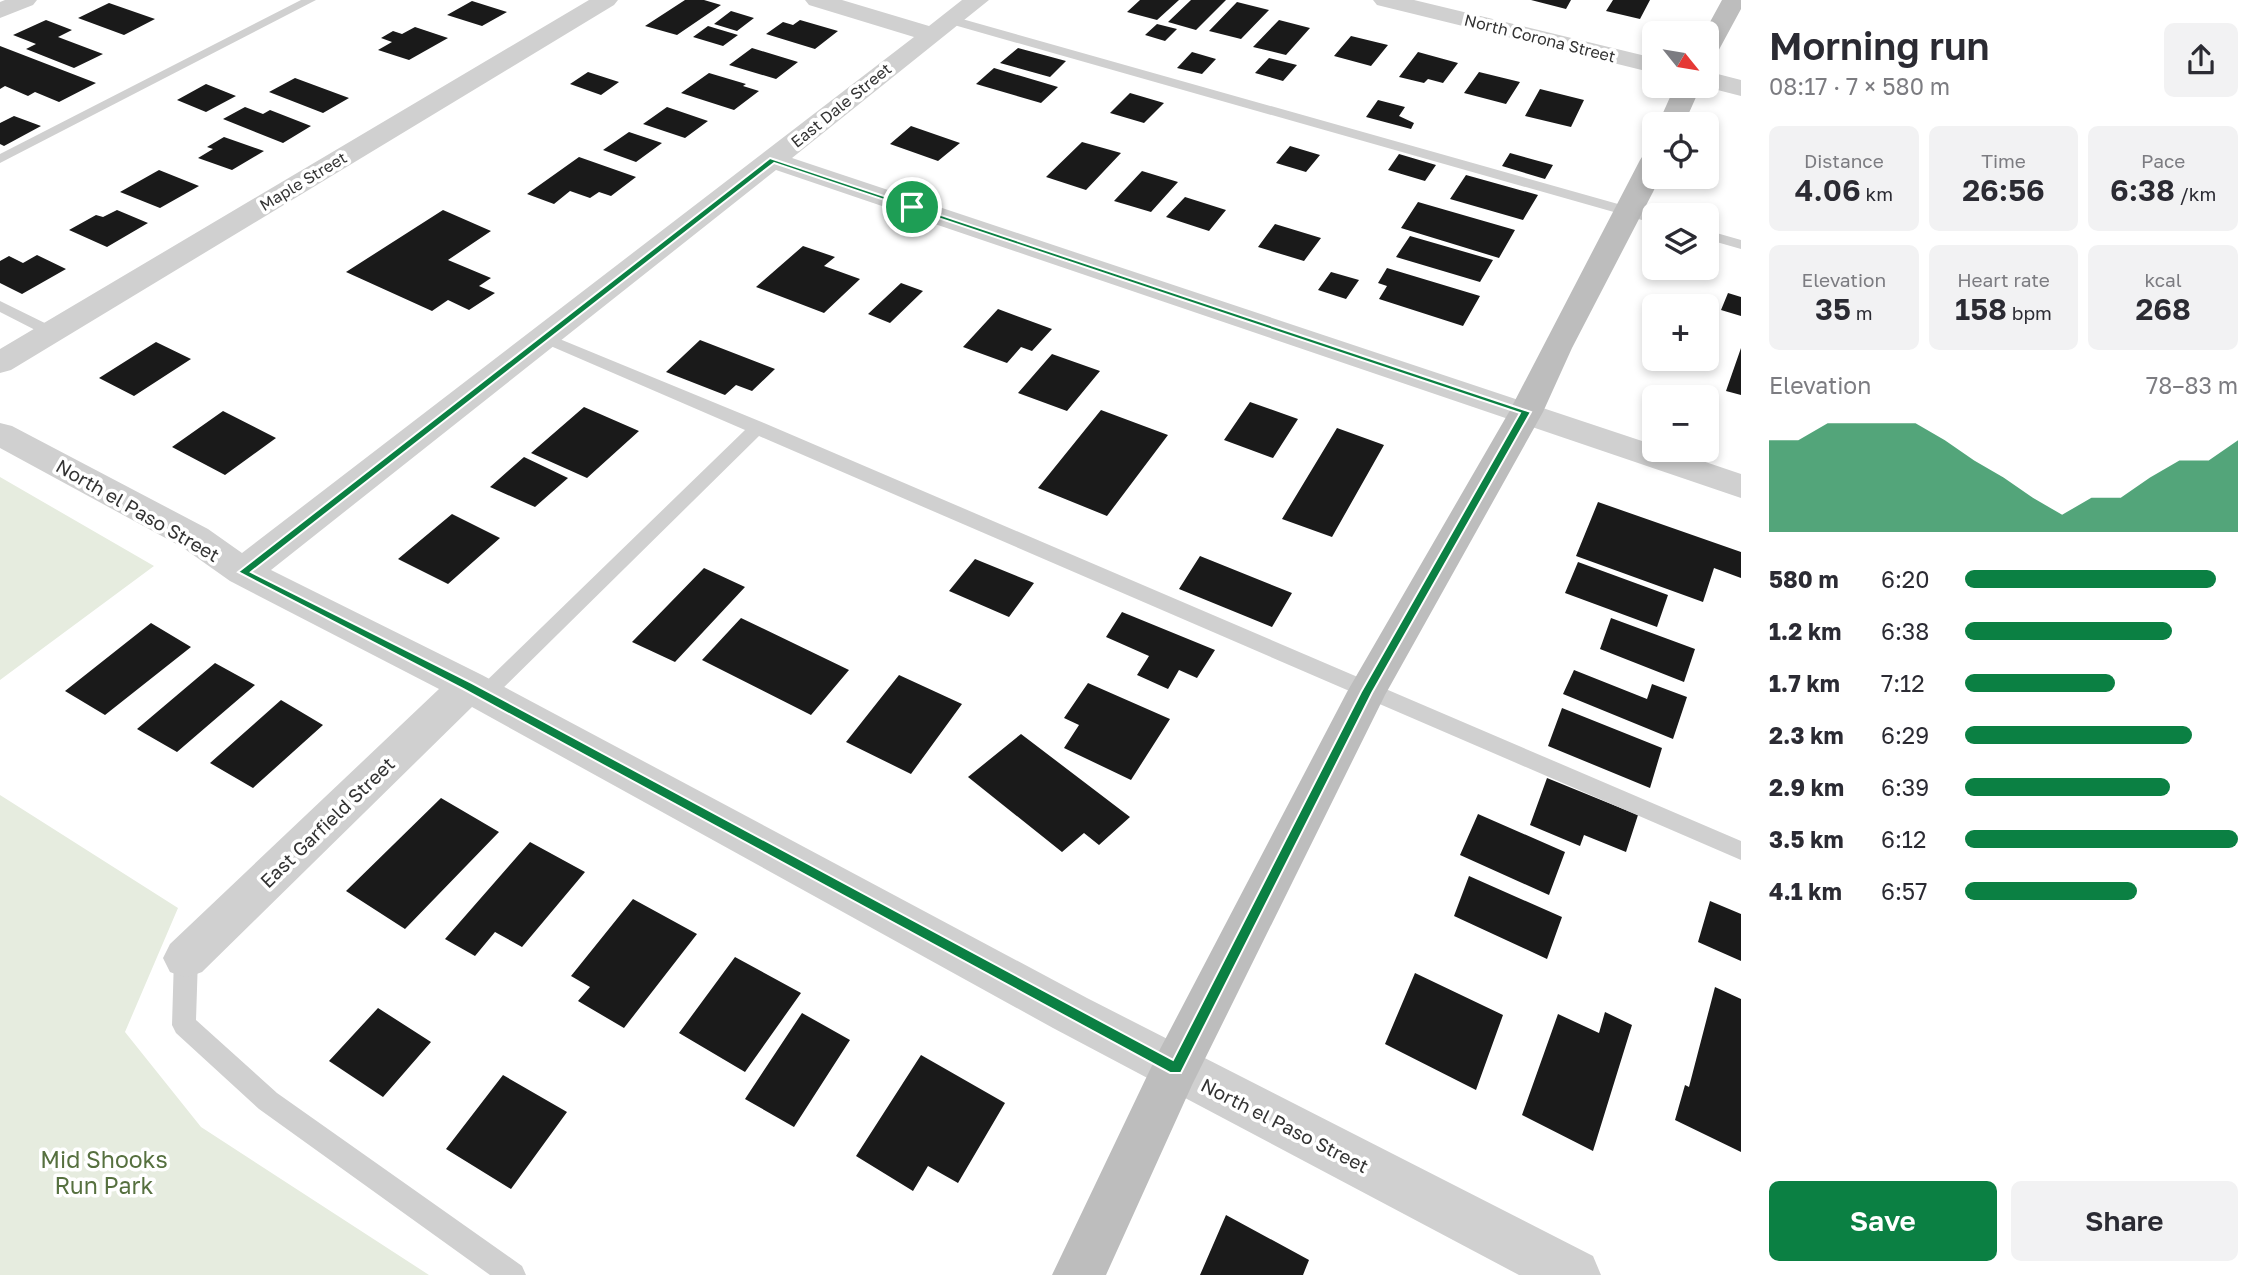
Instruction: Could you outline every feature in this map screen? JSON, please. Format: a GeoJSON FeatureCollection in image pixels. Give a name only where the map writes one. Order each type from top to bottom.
{"type":"FeatureCollection","features":[{"type":"Feature","properties":{"kind":"street"},"geometry":{"type":"LineString","coordinates":[[0,11],[25,0]]}},
{"type":"Feature","properties":{"kind":"street","name":"Maple Street"},"geometry":{"type":"LineString","coordinates":[[0,363],[606,0]]}},
{"type":"Feature","properties":{"kind":"street"},"geometry":{"type":"LineString","coordinates":[[817,0],[941,27]]}},
{"type":"Feature","properties":{"kind":"street","name":"East Dale Street"},"geometry":{"type":"LineString","coordinates":[[243,572],[977,0]]}},
{"type":"Feature","properties":{"kind":"street","name":"North Corona Street"},"geometry":{"type":"LineString","coordinates":[[1385,0],[1642,63]]}},
{"type":"Feature","properties":{"kind":"street"},"geometry":{"type":"LineString","coordinates":[[1719,28],[1734,0]]}},
{"type":"Feature","properties":{"kind":"street"},"geometry":{"type":"LineString","coordinates":[[1719,82],[1741,88]]}},
{"type":"Feature","properties":{"kind":"street"},"geometry":{"type":"LineString","coordinates":[[772,160],[1741,486]]}},
{"type":"Feature","properties":{"kind":"street"},"geometry":{"type":"LineString","coordinates":[[1079,1275],[1175,1069],[1367,692],[1526,412],[1545,368],[1642,216]]}},
{"type":"Feature","properties":{"kind":"street","name":"North el Paso Street"},"geometry":{"type":"LineString","coordinates":[[0,434],[195,538],[243,572],[476,691],[1175,1069],[1574,1275]]}},
{"type":"Feature","properties":{"kind":"street","name":"East Garfield Street"},"geometry":{"type":"LineString","coordinates":[[186,958],[476,691]]}},
{"type":"Feature","properties":{"kind":"lane"},"geometry":{"type":"LineString","coordinates":[[0,159],[310,0]]}},
{"type":"Feature","properties":{"kind":"lane"},"geometry":{"type":"LineString","coordinates":[[941,27],[1642,216]]}},
{"type":"Feature","properties":{"kind":"lane"},"geometry":{"type":"LineString","coordinates":[[1719,238],[1741,244]]}},
{"type":"Feature","properties":{"kind":"lane"},"geometry":{"type":"LineString","coordinates":[[0,306],[51,332]]}},
{"type":"Feature","properties":{"kind":"lane"},"geometry":{"type":"LineString","coordinates":[[545,338],[758,427],[1367,692],[1741,851]]}},
{"type":"Feature","properties":{"kind":"lane"},"geometry":{"type":"LineString","coordinates":[[476,691],[758,427]]}},
{"type":"Feature","properties":{"kind":"lane"},"geometry":{"type":"LineString","coordinates":[[186,958],[184,1026],[268,1101],[513,1275]]}},
{"type":"Feature","properties":{"kind":"green space"},"geometry":{"type":"Polygon","coordinates":[[[0,477],[154,566],[0,680],[0,477]]]}},
{"type":"Feature","properties":{"kind":"green space","name":"Mid Shooks Run Park"},"geometry":{"type":"Polygon","coordinates":[[[0,795],[178,908],[125,1032],[201,1127],[429,1275],[0,1275],[0,795]]]}},
{"type":"Feature","properties":{"kind":"building"},"geometry":{"type":"Polygon","coordinates":[[[685,0],[704,0],[721,5],[677,35],[645,26],[685,0]]]}},
{"type":"Feature","properties":{"kind":"building"},"geometry":{"type":"Polygon","coordinates":[[[1140,0],[1179,0],[1157,20],[1127,12],[1140,0]]]}},
{"type":"Feature","properties":{"kind":"building"},"geometry":{"type":"Polygon","coordinates":[[[1191,0],[1226,0],[1196,30],[1168,22],[1191,0]]]}},
{"type":"Feature","properties":{"kind":"building"},"geometry":{"type":"Polygon","coordinates":[[[1531,0],[1571,0],[1566,9],[1531,0]]]}},
{"type":"Feature","properties":{"kind":"building"},"geometry":{"type":"Polygon","coordinates":[[[1613,0],[1650,0],[1640,19],[1606,11],[1613,0]]]}},
{"type":"Feature","properties":{"kind":"building"},"geometry":{"type":"Polygon","coordinates":[[[472,1],[507,12],[482,26],[447,15],[472,1]]]}},
{"type":"Feature","properties":{"kind":"building"},"geometry":{"type":"Polygon","coordinates":[[[1237,2],[1269,10],[1241,39],[1209,31],[1237,2]]]}},
{"type":"Feature","properties":{"kind":"building"},"geometry":{"type":"Polygon","coordinates":[[[109,3],[155,19],[124,35],[78,18],[109,3]]]}},
{"type":"Feature","properties":{"kind":"building"},"geometry":{"type":"Polygon","coordinates":[[[731,11],[754,18],[737,31],[714,24],[731,11]]]}},
{"type":"Feature","properties":{"kind":"building"},"geometry":{"type":"Polygon","coordinates":[[[46,20],[72,30],[58,37],[103,54],[74,68],[26,49],[36,44],[13,35],[46,20]]]}},
{"type":"Feature","properties":{"kind":"building"},"geometry":{"type":"Polygon","coordinates":[[[800,20],[838,31],[815,49],[766,34],[783,22],[793,25],[800,20]]]}},
{"type":"Feature","properties":{"kind":"building"},"geometry":{"type":"Polygon","coordinates":[[[1279,20],[1310,28],[1286,55],[1253,47],[1279,20]]]}},
{"type":"Feature","properties":{"kind":"building"},"geometry":{"type":"Polygon","coordinates":[[[1157,24],[1177,29],[1165,41],[1145,35],[1157,24]]]}},
{"type":"Feature","properties":{"kind":"building"},"geometry":{"type":"Polygon","coordinates":[[[708,26],[738,35],[723,46],[693,37],[708,26]]]}},
{"type":"Feature","properties":{"kind":"building"},"geometry":{"type":"Polygon","coordinates":[[[415,27],[448,38],[409,60],[378,50],[392,42],[381,38],[393,31],[402,34],[415,27]]]}},
{"type":"Feature","properties":{"kind":"building"},"geometry":{"type":"Polygon","coordinates":[[[1351,36],[1388,45],[1371,66],[1334,56],[1351,36]]]}},
{"type":"Feature","properties":{"kind":"building"},"geometry":{"type":"Polygon","coordinates":[[[0,46],[96,83],[59,102],[35,92],[28,96],[5,86],[0,89],[0,46]]]}},
{"type":"Feature","properties":{"kind":"building"},"geometry":{"type":"Polygon","coordinates":[[[752,48],[798,62],[776,79],[729,65],[752,48]]]}},
{"type":"Feature","properties":{"kind":"building"},"geometry":{"type":"Polygon","coordinates":[[[1018,48],[1066,61],[1050,77],[1000,63],[1018,48]]]}},
{"type":"Feature","properties":{"kind":"building"},"geometry":{"type":"Polygon","coordinates":[[[1192,52],[1216,59],[1202,74],[1177,68],[1192,52]]]}},
{"type":"Feature","properties":{"kind":"building"},"geometry":{"type":"Polygon","coordinates":[[[1418,52],[1458,63],[1443,83],[1428,79],[1424,83],[1399,77],[1418,52]]]}},
{"type":"Feature","properties":{"kind":"building"},"geometry":{"type":"Polygon","coordinates":[[[1269,58],[1297,65],[1283,81],[1255,73],[1269,58]]]}},
{"type":"Feature","properties":{"kind":"building"},"geometry":{"type":"Polygon","coordinates":[[[994,68],[1058,87],[1041,103],[976,84],[994,68]]]}},
{"type":"Feature","properties":{"kind":"building"},"geometry":{"type":"Polygon","coordinates":[[[588,72],[619,82],[601,95],[570,84],[588,72]]]}},
{"type":"Feature","properties":{"kind":"building"},"geometry":{"type":"Polygon","coordinates":[[[1479,72],[1520,82],[1506,104],[1464,93],[1479,72]]]}},
{"type":"Feature","properties":{"kind":"building"},"geometry":{"type":"Polygon","coordinates":[[[709,73],[746,84],[743,86],[759,91],[734,110],[681,93],[709,73]]]}},
{"type":"Feature","properties":{"kind":"building"},"geometry":{"type":"Polygon","coordinates":[[[295,78],[349,98],[323,113],[269,92],[295,78]]]}},
{"type":"Feature","properties":{"kind":"building"},"geometry":{"type":"Polygon","coordinates":[[[206,84],[236,96],[206,112],[177,100],[206,84]]]}},
{"type":"Feature","properties":{"kind":"building"},"geometry":{"type":"Polygon","coordinates":[[[1540,89],[1584,100],[1571,127],[1525,116],[1540,89]]]}},
{"type":"Feature","properties":{"kind":"building"},"geometry":{"type":"Polygon","coordinates":[[[1130,93],[1164,103],[1144,123],[1110,113],[1130,93]]]}},
{"type":"Feature","properties":{"kind":"building"},"geometry":{"type":"Polygon","coordinates":[[[1378,100],[1405,107],[1399,116],[1414,123],[1411,129],[1366,117],[1378,100]]]}},
{"type":"Feature","properties":{"kind":"building"},"geometry":{"type":"Polygon","coordinates":[[[245,107],[263,114],[270,110],[311,126],[283,143],[223,119],[245,107]]]}},
{"type":"Feature","properties":{"kind":"building"},"geometry":{"type":"Polygon","coordinates":[[[667,107],[708,121],[685,138],[643,124],[667,107]]]}},
{"type":"Feature","properties":{"kind":"building"},"geometry":{"type":"Polygon","coordinates":[[[14,116],[41,126],[4,146],[0,144],[0,123],[14,116]]]}},
{"type":"Feature","properties":{"kind":"building"},"geometry":{"type":"Polygon","coordinates":[[[911,126],[960,143],[938,161],[890,144],[911,126]]]}},
{"type":"Feature","properties":{"kind":"building"},"geometry":{"type":"Polygon","coordinates":[[[629,132],[662,143],[636,162],[603,150],[629,132]]]}},
{"type":"Feature","properties":{"kind":"building"},"geometry":{"type":"Polygon","coordinates":[[[224,137],[264,151],[232,170],[198,158],[213,149],[207,147],[224,137]]]}},
{"type":"Feature","properties":{"kind":"building"},"geometry":{"type":"Polygon","coordinates":[[[1082,142],[1121,153],[1086,190],[1046,177],[1082,142]]]}},
{"type":"Feature","properties":{"kind":"building"},"geometry":{"type":"Polygon","coordinates":[[[1290,146],[1320,155],[1306,172],[1276,163],[1290,146]]]}},
{"type":"Feature","properties":{"kind":"building"},"geometry":{"type":"Polygon","coordinates":[[[1510,153],[1553,165],[1545,179],[1502,166],[1510,153]]]}},
{"type":"Feature","properties":{"kind":"building"},"geometry":{"type":"Polygon","coordinates":[[[1399,154],[1436,165],[1425,181],[1388,170],[1399,154]]]}},
{"type":"Feature","properties":{"kind":"building"},"geometry":{"type":"Polygon","coordinates":[[[579,157],[636,177],[611,196],[599,192],[590,198],[570,191],[554,204],[527,194],[579,157]]]}},
{"type":"Feature","properties":{"kind":"building"},"geometry":{"type":"Polygon","coordinates":[[[159,170],[199,186],[160,208],[120,192],[159,170]]]}},
{"type":"Feature","properties":{"kind":"building"},"geometry":{"type":"Polygon","coordinates":[[[1142,171],[1178,182],[1151,212],[1114,201],[1142,171]]]}},
{"type":"Feature","properties":{"kind":"building"},"geometry":{"type":"Polygon","coordinates":[[[1466,175],[1538,195],[1523,220],[1450,199],[1466,175]]]}},
{"type":"Feature","properties":{"kind":"building"},"geometry":{"type":"Polygon","coordinates":[[[1185,197],[1226,210],[1209,231],[1166,217],[1185,197]]]}},
{"type":"Feature","properties":{"kind":"building"},"geometry":{"type":"Polygon","coordinates":[[[1418,202],[1515,230],[1499,258],[1401,228],[1418,202]]]}},
{"type":"Feature","properties":{"kind":"building"},"geometry":{"type":"Polygon","coordinates":[[[117,210],[148,223],[107,247],[69,230],[96,215],[103,217],[117,210]]]}},
{"type":"Feature","properties":{"kind":"building"},"geometry":{"type":"Polygon","coordinates":[[[443,210],[491,231],[448,260],[491,278],[479,286],[495,293],[469,310],[448,300],[432,311],[346,272],[443,210]]]}},
{"type":"Feature","properties":{"kind":"building"},"geometry":{"type":"Polygon","coordinates":[[[1275,224],[1321,238],[1304,261],[1258,247],[1275,224]]]}},
{"type":"Feature","properties":{"kind":"building"},"geometry":{"type":"Polygon","coordinates":[[[1410,236],[1493,260],[1480,282],[1396,257],[1410,236]]]}},
{"type":"Feature","properties":{"kind":"building"},"geometry":{"type":"Polygon","coordinates":[[[803,246],[835,257],[824,266],[860,279],[824,313],[756,287],[803,246]]]}},
{"type":"Feature","properties":{"kind":"building"},"geometry":{"type":"Polygon","coordinates":[[[37,255],[66,269],[22,294],[0,283],[0,261],[9,256],[23,263],[37,255]]]}},
{"type":"Feature","properties":{"kind":"building"},"geometry":{"type":"Polygon","coordinates":[[[1387,268],[1480,296],[1463,326],[1379,299],[1387,286],[1378,283],[1387,268]]]}},
{"type":"Feature","properties":{"kind":"building"},"geometry":{"type":"Polygon","coordinates":[[[1331,272],[1359,280],[1346,299],[1318,290],[1331,272]]]}},
{"type":"Feature","properties":{"kind":"building"},"geometry":{"type":"Polygon","coordinates":[[[901,283],[923,291],[890,323],[868,314],[901,283]]]}},
{"type":"Feature","properties":{"kind":"building"},"geometry":{"type":"Polygon","coordinates":[[[1728,293],[1741,297],[1741,316],[1721,310],[1728,293]]]}},
{"type":"Feature","properties":{"kind":"building"},"geometry":{"type":"Polygon","coordinates":[[[998,309],[1052,329],[1032,351],[1021,347],[1007,363],[963,347],[998,309]]]}},
{"type":"Feature","properties":{"kind":"building"},"geometry":{"type":"Polygon","coordinates":[[[700,340],[775,369],[752,391],[736,385],[725,395],[666,372],[700,340]]]}},
{"type":"Feature","properties":{"kind":"building"},"geometry":{"type":"Polygon","coordinates":[[[156,342],[191,359],[134,396],[99,378],[156,342]]]}},
{"type":"Feature","properties":{"kind":"building"},"geometry":{"type":"Polygon","coordinates":[[[1741,348],[1741,395],[1726,391],[1741,348]]]}},
{"type":"Feature","properties":{"kind":"building"},"geometry":{"type":"Polygon","coordinates":[[[1052,354],[1100,371],[1067,411],[1018,393],[1052,354]]]}},
{"type":"Feature","properties":{"kind":"building"},"geometry":{"type":"Polygon","coordinates":[[[1250,402],[1298,419],[1273,458],[1224,440],[1250,402]]]}},
{"type":"Feature","properties":{"kind":"building"},"geometry":{"type":"Polygon","coordinates":[[[584,407],[639,431],[587,478],[531,453],[584,407]]]}},
{"type":"Feature","properties":{"kind":"building"},"geometry":{"type":"Polygon","coordinates":[[[1101,410],[1168,435],[1107,516],[1038,488],[1101,410]]]}},
{"type":"Feature","properties":{"kind":"building"},"geometry":{"type":"Polygon","coordinates":[[[223,411],[276,438],[225,475],[172,447],[223,411]]]}},
{"type":"Feature","properties":{"kind":"building"},"geometry":{"type":"Polygon","coordinates":[[[1337,428],[1384,445],[1332,537],[1282,519],[1337,428]]]}},
{"type":"Feature","properties":{"kind":"building"},"geometry":{"type":"Polygon","coordinates":[[[524,457],[568,478],[535,507],[490,487],[524,457]]]}},
{"type":"Feature","properties":{"kind":"building"},"geometry":{"type":"Polygon","coordinates":[[[1598,502],[1741,552],[1741,578],[1714,568],[1703,602],[1576,556],[1598,502]]]}},
{"type":"Feature","properties":{"kind":"building"},"geometry":{"type":"Polygon","coordinates":[[[452,514],[500,538],[448,584],[398,559],[452,514]]]}},
{"type":"Feature","properties":{"kind":"building"},"geometry":{"type":"Polygon","coordinates":[[[1200,556],[1292,593],[1272,627],[1179,589],[1200,556]]]}},
{"type":"Feature","properties":{"kind":"building"},"geometry":{"type":"Polygon","coordinates":[[[975,559],[1034,583],[1009,617],[949,591],[975,559]]]}},
{"type":"Feature","properties":{"kind":"building"},"geometry":{"type":"Polygon","coordinates":[[[1578,562],[1668,595],[1657,627],[1565,593],[1578,562]]]}},
{"type":"Feature","properties":{"kind":"building"},"geometry":{"type":"Polygon","coordinates":[[[704,568],[745,587],[675,662],[632,642],[704,568]]]}},
{"type":"Feature","properties":{"kind":"building"},"geometry":{"type":"Polygon","coordinates":[[[1122,612],[1215,650],[1197,678],[1179,670],[1168,689],[1137,675],[1149,656],[1106,637],[1122,612]]]}},
{"type":"Feature","properties":{"kind":"building"},"geometry":{"type":"Polygon","coordinates":[[[741,618],[849,670],[811,715],[702,660],[741,618]]]}},
{"type":"Feature","properties":{"kind":"building"},"geometry":{"type":"Polygon","coordinates":[[[1611,618],[1695,649],[1684,682],[1600,649],[1611,618]]]}},
{"type":"Feature","properties":{"kind":"building"},"geometry":{"type":"Polygon","coordinates":[[[151,623],[191,647],[105,715],[65,691],[151,623]]]}},
{"type":"Feature","properties":{"kind":"building"},"geometry":{"type":"Polygon","coordinates":[[[215,663],[255,685],[177,752],[137,729],[215,663]]]}},
{"type":"Feature","properties":{"kind":"building"},"geometry":{"type":"Polygon","coordinates":[[[1574,670],[1647,699],[1652,684],[1687,697],[1673,739],[1563,694],[1574,670]]]}},
{"type":"Feature","properties":{"kind":"building"},"geometry":{"type":"Polygon","coordinates":[[[899,675],[962,704],[911,774],[846,742],[899,675]]]}},
{"type":"Feature","properties":{"kind":"building"},"geometry":{"type":"Polygon","coordinates":[[[1088,683],[1170,719],[1131,780],[1064,748],[1079,725],[1064,718],[1088,683]]]}},
{"type":"Feature","properties":{"kind":"building"},"geometry":{"type":"Polygon","coordinates":[[[281,700],[323,725],[253,788],[210,763],[281,700]]]}},
{"type":"Feature","properties":{"kind":"building"},"geometry":{"type":"Polygon","coordinates":[[[1562,708],[1662,748],[1650,788],[1548,746],[1562,708]]]}},
{"type":"Feature","properties":{"kind":"building"},"geometry":{"type":"Polygon","coordinates":[[[1021,734],[1130,817],[1099,845],[1084,833],[1062,852],[968,777],[1021,734]]]}},
{"type":"Feature","properties":{"kind":"building"},"geometry":{"type":"Polygon","coordinates":[[[1547,778],[1638,815],[1626,852],[1584,835],[1580,846],[1530,825],[1547,778]]]}},
{"type":"Feature","properties":{"kind":"building"},"geometry":{"type":"Polygon","coordinates":[[[441,798],[499,832],[405,929],[346,891],[441,798]]]}},
{"type":"Feature","properties":{"kind":"building"},"geometry":{"type":"Polygon","coordinates":[[[1478,814],[1565,852],[1549,895],[1460,855],[1478,814]]]}},
{"type":"Feature","properties":{"kind":"building"},"geometry":{"type":"Polygon","coordinates":[[[530,842],[585,872],[522,947],[495,932],[475,956],[445,939],[530,842]]]}},
{"type":"Feature","properties":{"kind":"building"},"geometry":{"type":"Polygon","coordinates":[[[1469,876],[1562,917],[1547,959],[1454,916],[1469,876]]]}},
{"type":"Feature","properties":{"kind":"building"},"geometry":{"type":"Polygon","coordinates":[[[633,899],[697,934],[624,1028],[578,1001],[590,987],[571,976],[633,899]]]}},
{"type":"Feature","properties":{"kind":"building"},"geometry":{"type":"Polygon","coordinates":[[[1710,901],[1741,914],[1741,961],[1698,942],[1710,901]]]}},
{"type":"Feature","properties":{"kind":"building"},"geometry":{"type":"Polygon","coordinates":[[[735,957],[801,993],[745,1072],[679,1033],[735,957]]]}},
{"type":"Feature","properties":{"kind":"building"},"geometry":{"type":"Polygon","coordinates":[[[1415,973],[1503,1015],[1476,1090],[1385,1044],[1415,973]]]}},
{"type":"Feature","properties":{"kind":"building"},"geometry":{"type":"Polygon","coordinates":[[[1715,987],[1741,999],[1741,1152],[1675,1120],[1685,1085],[1689,1087],[1715,987]]]}},
{"type":"Feature","properties":{"kind":"building"},"geometry":{"type":"Polygon","coordinates":[[[378,1008],[431,1042],[383,1097],[329,1061],[378,1008]]]}},
{"type":"Feature","properties":{"kind":"building"},"geometry":{"type":"Polygon","coordinates":[[[1605,1012],[1632,1025],[1593,1151],[1522,1115],[1558,1014],[1599,1033],[1605,1012]]]}},
{"type":"Feature","properties":{"kind":"building"},"geometry":{"type":"Polygon","coordinates":[[[802,1013],[850,1040],[794,1127],[745,1099],[802,1013]]]}},
{"type":"Feature","properties":{"kind":"building"},"geometry":{"type":"Polygon","coordinates":[[[921,1055],[1005,1103],[958,1183],[928,1166],[913,1191],[856,1156],[921,1055]]]}},
{"type":"Feature","properties":{"kind":"building"},"geometry":{"type":"Polygon","coordinates":[[[503,1075],[567,1112],[511,1189],[446,1149],[503,1075]]]}},
{"type":"Feature","properties":{"kind":"building"},"geometry":{"type":"Polygon","coordinates":[[[1226,1215],[1309,1260],[1303,1275],[1200,1275],[1226,1215]]]}},
{"type":"Feature","properties":{"kind":"route"},"geometry":{"type":"LineString","coordinates":[[772,160],[912,207],[1526,412],[1367,692],[1175,1069],[468,686],[243,572],[772,160]]}}]}
